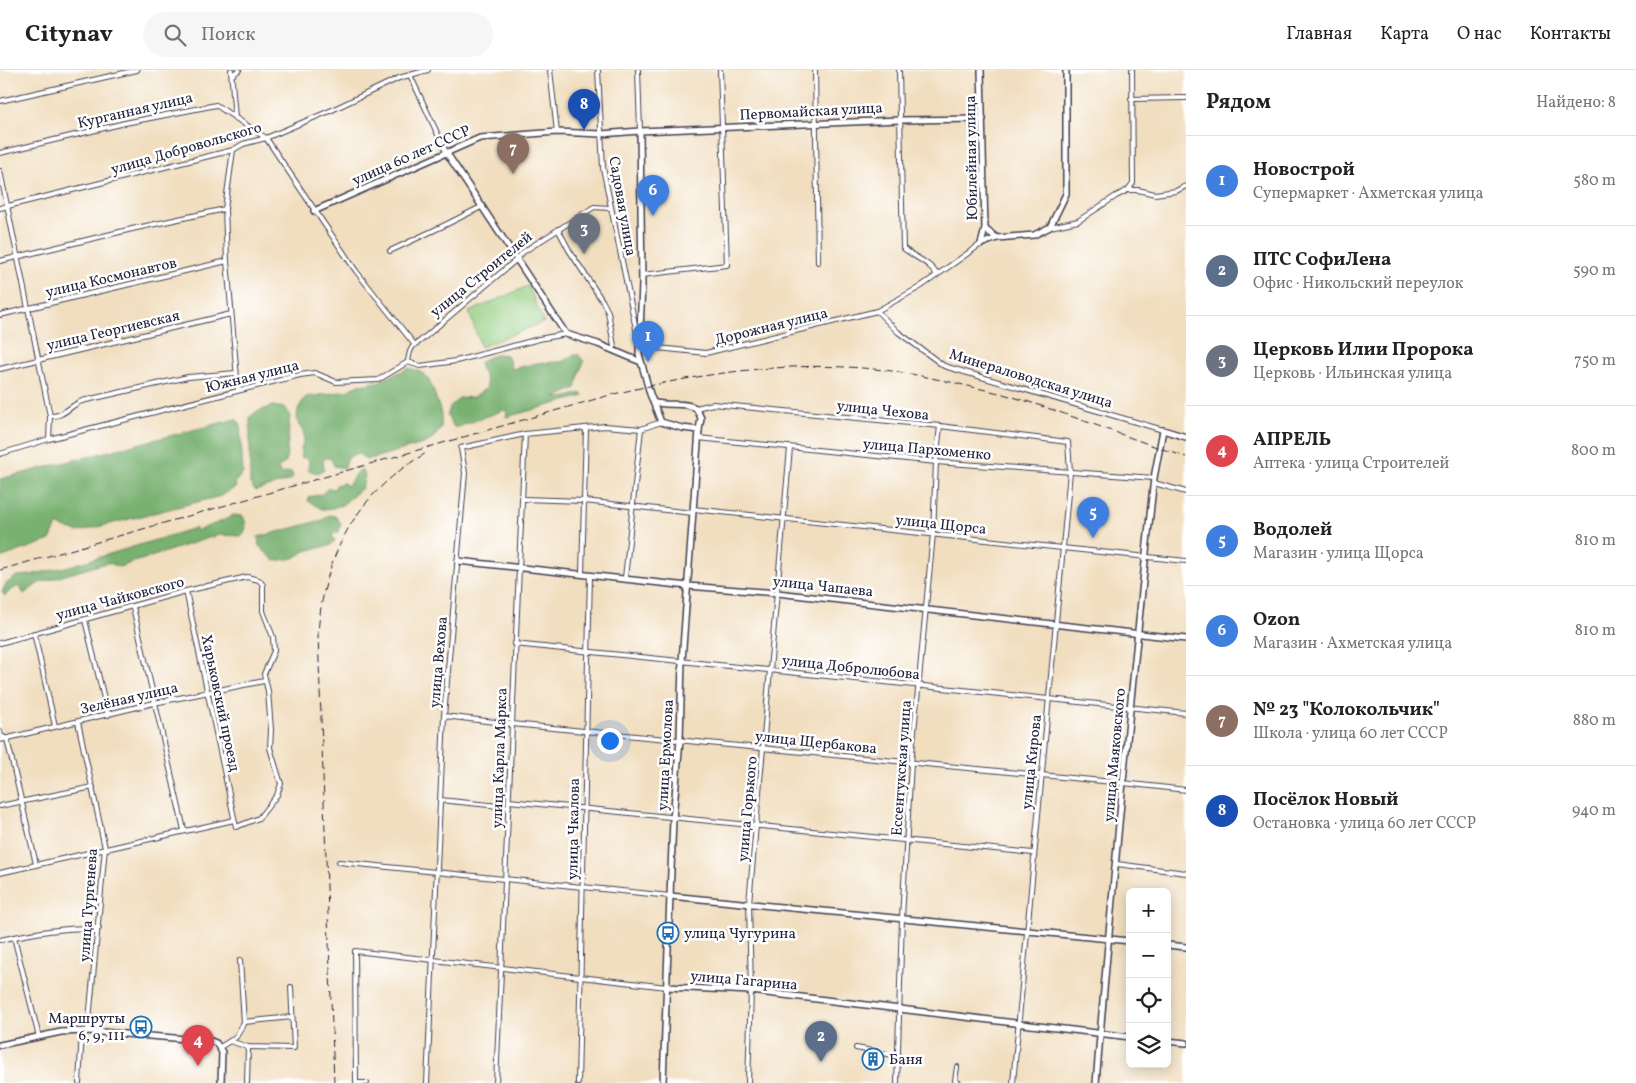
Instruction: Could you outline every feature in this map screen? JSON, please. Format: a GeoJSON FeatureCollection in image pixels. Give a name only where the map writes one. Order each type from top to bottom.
{"type":"FeatureCollection","features":[{"type":"Feature","properties":{"kind":"street"},"geometry":{"type":"LineString","coordinates":[[0,102],[137,70]]}},
{"type":"Feature","properties":{"kind":"street"},"geometry":{"type":"LineString","coordinates":[[235,118],[232,72],[239,70]]}},
{"type":"Feature","properties":{"kind":"street","name":"улица Добровольского"},"geometry":{"type":"LineString","coordinates":[[0,208],[233,150],[243,144],[266,138],[332,110],[399,78],[428,70]]}},
{"type":"Feature","properties":{"kind":"street"},"geometry":{"type":"LineString","coordinates":[[550,70],[557,132]]}},
{"type":"Feature","properties":{"kind":"street","name":"Садовая улица"},"geometry":{"type":"LineString","coordinates":[[598,70],[603,168],[639,345]]}},
{"type":"Feature","properties":{"kind":"street"},"geometry":{"type":"LineString","coordinates":[[638,70],[642,275],[639,354],[661,422],[682,428],[699,430]]}},
{"type":"Feature","properties":{"kind":"street"},"geometry":{"type":"LineString","coordinates":[[642,275],[727,265],[720,70]]}},
{"type":"Feature","properties":{"kind":"street"},"geometry":{"type":"LineString","coordinates":[[815,70],[818,262]]}},
{"type":"Feature","properties":{"kind":"street"},"geometry":{"type":"LineString","coordinates":[[899,70],[904,248],[934,270],[937,275]]}},
{"type":"Feature","properties":{"kind":"street","name":"Юбилейная улица"},"geometry":{"type":"LineString","coordinates":[[981,70],[985,229],[981,244]]}},
{"type":"Feature","properties":{"kind":"street"},"geometry":{"type":"LineString","coordinates":[[1050,227],[1066,194],[1066,70]]}},
{"type":"Feature","properties":{"kind":"street"},"geometry":{"type":"LineString","coordinates":[[1128,190],[1133,183],[1132,70]]}},
{"type":"Feature","properties":{"kind":"street"},"geometry":{"type":"LineString","coordinates":[[410,75],[446,152],[566,334]]}},
{"type":"Feature","properties":{"kind":"street"},"geometry":{"type":"LineString","coordinates":[[1131,99],[1186,98]]}},
{"type":"Feature","properties":{"kind":"street","name":"Курганная улица"},"geometry":{"type":"LineString","coordinates":[[0,153],[125,123],[212,105],[216,105],[266,138]]}},
{"type":"Feature","properties":{"kind":"street","name":"Первомайская улица"},"geometry":{"type":"LineString","coordinates":[[640,131],[900,120],[983,119]]}},
{"type":"Feature","properties":{"kind":"street","name":"улица 60 лет СССР"},"geometry":{"type":"LineString","coordinates":[[314,211],[480,138],[557,132],[601,134],[640,131]]}},
{"type":"Feature","properties":{"kind":"street"},"geometry":{"type":"LineString","coordinates":[[266,138],[356,271],[414,344],[409,353],[408,362],[420,366],[456,361],[539,339],[566,334],[642,362]]}},
{"type":"Feature","properties":{"kind":"street"},"geometry":{"type":"LineString","coordinates":[[233,150],[225,209],[227,262],[238,390]]}},
{"type":"Feature","properties":{"kind":"street"},"geometry":{"type":"LineString","coordinates":[[0,171],[50,416],[48,439]]}},
{"type":"Feature","properties":{"kind":"street"},"geometry":{"type":"LineString","coordinates":[[981,244],[997,238],[1034,235],[1050,227],[1078,221],[1128,190],[1155,194],[1176,192],[1186,186]]}},
{"type":"Feature","properties":{"kind":"street"},"geometry":{"type":"LineString","coordinates":[[390,251],[483,206]]}},
{"type":"Feature","properties":{"kind":"street","name":"улица Строителей"},"geometry":{"type":"LineString","coordinates":[[414,344],[419,342],[523,252],[594,206],[610,208]]}},
{"type":"Feature","properties":{"kind":"street"},"geometry":{"type":"LineString","coordinates":[[0,261],[225,209]]}},
{"type":"Feature","properties":{"kind":"street"},"geometry":{"type":"LineString","coordinates":[[985,229],[997,238]]}},
{"type":"Feature","properties":{"kind":"street"},"geometry":{"type":"LineString","coordinates":[[558,230],[608,312],[614,346],[613,350]]}},
{"type":"Feature","properties":{"kind":"street","name":"Дорожная улица"},"geometry":{"type":"LineString","coordinates":[[639,345],[706,353],[877,311],[937,275],[981,244]]}},
{"type":"Feature","properties":{"kind":"street","name":"улица Космонавтов"},"geometry":{"type":"LineString","coordinates":[[0,315],[227,262]]}},
{"type":"Feature","properties":{"kind":"street","name":"Минераловодская улица"},"geometry":{"type":"LineString","coordinates":[[877,311],[898,332],[944,366],[1164,430]]}},
{"type":"Feature","properties":{"kind":"street","name":"улица Георгиевская"},"geometry":{"type":"LineString","coordinates":[[0,369],[231,314]]}},
{"type":"Feature","properties":{"kind":"street","name":"Южная улица"},"geometry":{"type":"LineString","coordinates":[[0,454],[48,439],[308,374],[315,374],[336,382],[378,380],[408,362]]}},
{"type":"Feature","properties":{"kind":"street"},"geometry":{"type":"LineString","coordinates":[[50,416],[62,414],[71,406],[82,401],[159,383],[188,377],[236,373]]}},
{"type":"Feature","properties":{"kind":"street"},"geometry":{"type":"LineString","coordinates":[[653,402],[660,405],[688,405],[696,408]]}},
{"type":"Feature","properties":{"kind":"street","name":"улица Чехова"},"geometry":{"type":"LineString","coordinates":[[696,408],[712,404],[940,426],[1068,442]]}},
{"type":"Feature","properties":{"kind":"street","name":"улица Ермолова"},"geometry":{"type":"LineString","coordinates":[[663,1083],[673,819],[680,740],[682,662],[701,418],[696,408]]}},
{"type":"Feature","properties":{"kind":"street","name":"улица Вехова"},"geometry":{"type":"LineString","coordinates":[[427,1083],[444,716],[464,474],[461,448],[525,434],[605,426],[641,429],[661,422]]}},
{"type":"Feature","properties":{"kind":"street","name":"Ессентукская улица"},"geometry":{"type":"LineString","coordinates":[[897,1083],[902,918],[911,763],[933,534],[936,462],[940,426]]}},
{"type":"Feature","properties":{"kind":"street"},"geometry":{"type":"LineString","coordinates":[[582,574],[586,428]]}},
{"type":"Feature","properties":{"kind":"street"},"geometry":{"type":"LineString","coordinates":[[624,578],[641,429]]}},
{"type":"Feature","properties":{"kind":"street"},"geometry":{"type":"LineString","coordinates":[[1164,430],[1186,437]]}},
{"type":"Feature","properties":{"kind":"street","name":"улица Маяковского"},"geometry":{"type":"LineString","coordinates":[[1096,1083],[1130,707],[1154,480],[1164,430]]}},
{"type":"Feature","properties":{"kind":"street","name":"улица Карла Маркса"},"geometry":{"type":"LineString","coordinates":[[496,1083],[514,644],[525,434]]}},
{"type":"Feature","properties":{"kind":"street","name":"улица Пархоменко"},"geometry":{"type":"LineString","coordinates":[[698,438],[936,462],[1154,480],[1186,492]]}},
{"type":"Feature","properties":{"kind":"street","name":"улица Кирова"},"geometry":{"type":"LineString","coordinates":[[1013,1083],[1070,472],[1068,442]]}},
{"type":"Feature","properties":{"kind":"street","name":"улица Горького"},"geometry":{"type":"LineString","coordinates":[[748,1083],[749,903],[790,448]]}},
{"type":"Feature","properties":{"kind":"street","name":"улица Щорса"},"geometry":{"type":"LineString","coordinates":[[522,499],[584,501],[633,507],[784,519],[1186,561]]}},
{"type":"Feature","properties":{"kind":"street","name":"улица Чапаева"},"geometry":{"type":"LineString","coordinates":[[458,561],[1186,639]]}},
{"type":"Feature","properties":{"kind":"street","name":"улица Чкалова"},"geometry":{"type":"LineString","coordinates":[[578,1083],[590,575]]}},
{"type":"Feature","properties":{"kind":"street","name":"улица Чайковского"},"geometry":{"type":"LineString","coordinates":[[0,643],[186,591],[247,577],[260,580],[264,585],[263,611],[273,638],[274,651],[264,674],[264,681]]}},
{"type":"Feature","properties":{"kind":"street","name":"Харьковский проезд"},"geometry":{"type":"LineString","coordinates":[[186,591],[234,820]]}},
{"type":"Feature","properties":{"kind":"street"},"geometry":{"type":"LineString","coordinates":[[133,607],[184,830]]}},
{"type":"Feature","properties":{"kind":"street"},"geometry":{"type":"LineString","coordinates":[[85,620],[108,715]]}},
{"type":"Feature","properties":{"kind":"street"},"geometry":{"type":"LineString","coordinates":[[34,633],[54,726]]}},
{"type":"Feature","properties":{"kind":"street","name":"улица Добролюбова"},"geometry":{"type":"LineString","coordinates":[[514,644],[1186,713]]}},
{"type":"Feature","properties":{"kind":"street"},"geometry":{"type":"LineString","coordinates":[[0,873],[234,820],[236,827],[259,818],[277,795],[281,784],[270,748],[271,730],[268,691],[264,681]]}},
{"type":"Feature","properties":{"kind":"street","name":"Зелёная улица"},"geometry":{"type":"LineString","coordinates":[[0,740],[154,703],[264,681]]}},
{"type":"Feature","properties":{"kind":"street","name":"улица Щербакова"},"geometry":{"type":"LineString","coordinates":[[444,716],[1186,790]]}},
{"type":"Feature","properties":{"kind":"street","name":"улица Тургенева"},"geometry":{"type":"LineString","coordinates":[[78,722],[105,848],[99,928],[79,1083]]}},
{"type":"Feature","properties":{"kind":"street"},"geometry":{"type":"LineString","coordinates":[[0,731],[2,736],[7,739],[36,864]]}},
{"type":"Feature","properties":{"kind":"street"},"geometry":{"type":"LineString","coordinates":[[0,806],[93,787]]}},
{"type":"Feature","properties":{"kind":"street"},"geometry":{"type":"LineString","coordinates":[[440,800],[508,807]]}},
{"type":"Feature","properties":{"kind":"street"},"geometry":{"type":"LineString","coordinates":[[509,802],[1033,853]]}},
{"type":"Feature","properties":{"kind":"street"},"geometry":{"type":"LineString","coordinates":[[338,862],[1126,941]]}},
{"type":"Feature","properties":{"kind":"street"},"geometry":{"type":"LineString","coordinates":[[1117,864],[1186,873]]}},
{"type":"Feature","properties":{"kind":"street"},"geometry":{"type":"LineString","coordinates":[[0,940],[45,930],[74,927],[99,928]]}},
{"type":"Feature","properties":{"kind":"street"},"geometry":{"type":"LineString","coordinates":[[14,937],[39,1037]]}},
{"type":"Feature","properties":{"kind":"street"},"geometry":{"type":"LineString","coordinates":[[1171,945],[1186,947]]}},
{"type":"Feature","properties":{"kind":"street","name":"улица Гагарина"},"geometry":{"type":"LineString","coordinates":[[356,1083],[355,951],[667,987],[750,991],[1126,1036]]}},
{"type":"Feature","properties":{"kind":"street"},"geometry":{"type":"LineString","coordinates":[[220,1047],[236,1038],[244,1022],[240,960]]}},
{"type":"Feature","properties":{"kind":"street"},"geometry":{"type":"LineString","coordinates":[[230,1041],[248,1047],[294,1048],[291,987]]}},
{"type":"Feature","properties":{"kind":"street"},"geometry":{"type":"LineString","coordinates":[[244,1022],[292,1017]]}},
{"type":"Feature","properties":{"kind":"street"},"geometry":{"type":"LineString","coordinates":[[0,1044],[61,1032],[85,1031],[211,1041],[220,1047],[222,1057],[220,1083]]}},
{"type":"Feature","properties":{"kind":"street"},"geometry":{"type":"LineString","coordinates":[[1171,1041],[1186,1043]]}},
{"type":"Feature","properties":{"kind":"street"},"geometry":{"type":"LineString","coordinates":[[247,1083],[248,1047]]}},
{"type":"Feature","properties":{"kind":"street"},"geometry":{"type":"LineString","coordinates":[[856,1048],[898,1056]]}},
{"type":"Feature","properties":{"kind":"street"},"geometry":{"type":"LineString","coordinates":[[957,1067],[955,1080],[959,1083]]}},
{"type":"Feature","properties":{"kind":"street"},"geometry":{"type":"LineString","coordinates":[[356,1083],[367,1083]]}},
{"type":"Feature","properties":{"kind":"green space"},"geometry":{"type":"Polygon","coordinates":[[[528,286],[544,322],[481,347],[469,312],[528,286]]]}},
{"type":"Feature","properties":{"kind":"green space"},"geometry":{"type":"Polygon","coordinates":[[[498,354],[507,355],[512,369],[537,363],[561,362],[574,355],[579,355],[584,362],[576,388],[555,398],[568,397],[580,393],[584,396],[506,417],[507,412],[504,410],[454,427],[447,416],[450,407],[459,398],[473,397],[487,388],[480,364],[482,361],[498,354]]]}},
{"type":"Feature","properties":{"kind":"green space"},"geometry":{"type":"Polygon","coordinates":[[[409,368],[421,372],[428,378],[440,410],[441,429],[431,440],[366,460],[359,454],[354,454],[347,459],[345,468],[334,466],[331,458],[326,458],[323,461],[324,469],[317,473],[308,470],[309,461],[301,457],[304,435],[297,419],[299,409],[306,397],[347,391],[359,385],[378,382],[409,368]]]}},
{"type":"Feature","properties":{"kind":"green space"},"geometry":{"type":"Polygon","coordinates":[[[273,406],[285,408],[290,414],[286,462],[279,467],[278,471],[282,474],[291,472],[293,476],[291,480],[255,491],[250,483],[250,417],[256,412],[273,406]]]}},
{"type":"Feature","properties":{"kind":"green space"},"geometry":{"type":"Polygon","coordinates":[[[236,419],[240,423],[243,473],[235,482],[236,487],[221,496],[78,532],[57,525],[50,540],[0,558],[0,479],[236,419]]]}},
{"type":"Feature","properties":{"kind":"green space"},"geometry":{"type":"Polygon","coordinates":[[[361,469],[365,475],[362,488],[342,505],[322,509],[308,501],[309,497],[322,494],[328,488],[335,489],[336,485],[343,483],[348,486],[356,473],[361,469]]]}},
{"type":"Feature","properties":{"kind":"green space"},"geometry":{"type":"Polygon","coordinates":[[[233,515],[243,516],[246,526],[242,536],[218,535],[119,567],[109,563],[99,565],[39,583],[24,594],[19,586],[5,596],[2,592],[6,584],[17,576],[70,566],[195,528],[197,531],[233,515]]]}},
{"type":"Feature","properties":{"kind":"green space"},"geometry":{"type":"Polygon","coordinates":[[[328,515],[335,516],[341,523],[339,532],[332,536],[335,541],[331,545],[305,551],[294,558],[275,561],[259,546],[258,537],[323,520],[328,515]]]}},
{"type":"Feature","properties":{"kind":"railway"},"geometry":{"type":"LineString","coordinates":[[0,570],[610,395],[681,380],[753,370],[826,366],[863,368],[927,377],[1026,401],[1186,457]]}},
{"type":"Feature","properties":{"kind":"railway"},"geometry":{"type":"LineString","coordinates":[[334,1083],[318,633],[322,604],[328,577],[337,552],[349,528],[364,506],[382,486],[403,468],[428,452]]}},
{"type":"Feature","properties":{"kind":"place","name":"Посёлок Новый"},"geometry":{"type":"Point","coordinates":[584,130]}},
{"type":"Feature","properties":{"kind":"place","name":"№ 23 \"Колокольчик\""},"geometry":{"type":"Point","coordinates":[513,174]}},
{"type":"Feature","properties":{"kind":"place","name":"Ozon"},"geometry":{"type":"Point","coordinates":[653,216]}},
{"type":"Feature","properties":{"kind":"place","name":"Церковь Илии Пророка"},"geometry":{"type":"Point","coordinates":[584,254]}},
{"type":"Feature","properties":{"kind":"place","name":"Новострой"},"geometry":{"type":"Point","coordinates":[648,362]}},
{"type":"Feature","properties":{"kind":"place","name":"Водолей"},"geometry":{"type":"Point","coordinates":[1093,538]}},
{"type":"Feature","properties":{"kind":"place","name":"улица Чугурина"},"geometry":{"type":"Point","coordinates":[668,933]}},
{"type":"Feature","properties":{"kind":"place","name":"Маршруты 6, 9, 111"},"geometry":{"type":"Point","coordinates":[141,1027]}},
{"type":"Feature","properties":{"kind":"place","name":"Баня"},"geometry":{"type":"Point","coordinates":[873,1059]}},
{"type":"Feature","properties":{"kind":"place","name":"ПТС СофиЛена"},"geometry":{"type":"Point","coordinates":[821,1062]}},
{"type":"Feature","properties":{"kind":"place","name":"АПРЕЛЬ"},"geometry":{"type":"Point","coordinates":[198,1066]}}]}
